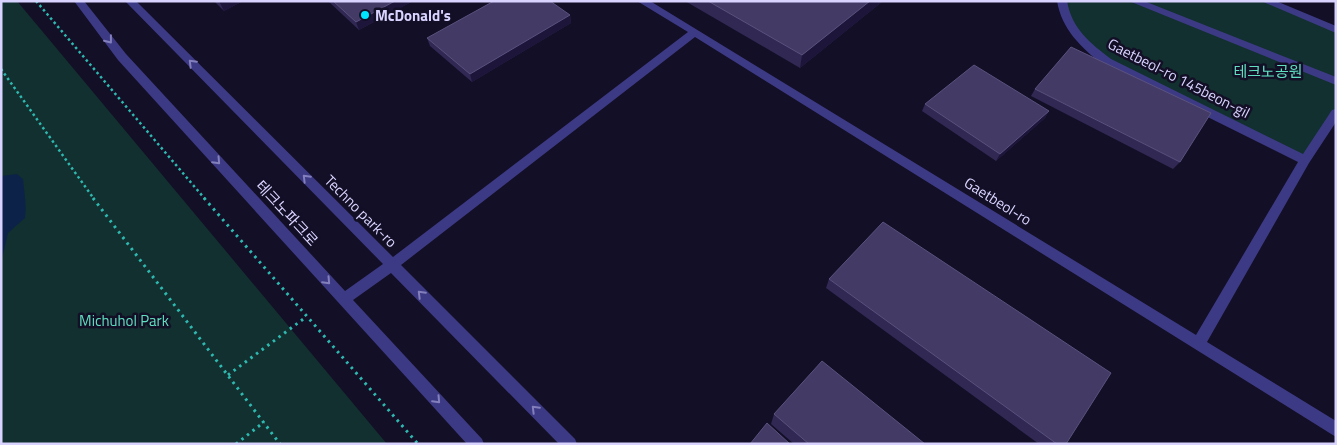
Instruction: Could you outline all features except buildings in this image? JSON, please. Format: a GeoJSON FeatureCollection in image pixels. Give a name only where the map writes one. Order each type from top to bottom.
{"type":"FeatureCollection","features":[{"type":"Feature","properties":{"kind":"street","name":"테크노파크로"},"geometry":{"type":"LineString","coordinates":[[79,1],[122,57],[477,444]]}},
{"type":"Feature","properties":{"kind":"street","name":"Techno park-ro"},"geometry":{"type":"LineString","coordinates":[[130,1],[570,444]]}},
{"type":"Feature","properties":{"kind":"street","name":"Gaetbeol-ro"},"geometry":{"type":"LineString","coordinates":[[642,1],[1336,430]]}},
{"type":"Feature","properties":{"kind":"street","name":"Gaetbeol-ro 145beon-gil"},"geometry":{"type":"LineString","coordinates":[[1062,1],[1066,22],[1079,40],[1107,62],[1305,160]]}},
{"type":"Feature","properties":{"kind":"street"},"geometry":{"type":"LineString","coordinates":[[1134,1],[1336,81]]}},
{"type":"Feature","properties":{"kind":"street"},"geometry":{"type":"LineString","coordinates":[[1266,1],[1336,30]]}},
{"type":"Feature","properties":{"kind":"street"},"geometry":{"type":"LineString","coordinates":[[344,299],[695,32]]}},
{"type":"Feature","properties":{"kind":"street"},"geometry":{"type":"LineString","coordinates":[[1198,344],[1305,160],[1336,113]]}},
{"type":"Feature","properties":{"kind":"path"},"geometry":{"type":"LineString","coordinates":[[36,1],[306,317],[418,444]]}},
{"type":"Feature","properties":{"kind":"path"},"geometry":{"type":"LineString","coordinates":[[1,69],[72,170],[280,444]]}},
{"type":"Feature","properties":{"kind":"path"},"geometry":{"type":"LineString","coordinates":[[228,375],[306,317]]}},
{"type":"Feature","properties":{"kind":"path"},"geometry":{"type":"LineString","coordinates":[[236,444],[264,422]]}},
{"type":"Feature","properties":{"kind":"green space","name":"Michuhol Park"},"geometry":{"type":"Polygon","coordinates":[[[1,1],[17,1],[387,444],[1,444],[1,1]]]}},
{"type":"Feature","properties":{"kind":"green space","name":"테크노공원"},"geometry":{"type":"Polygon","coordinates":[[[1062,1],[1266,1],[1336,30],[1336,108],[1305,160],[1107,62],[1079,40],[1062,1]]]}},
{"type":"Feature","properties":{"kind":"water"},"geometry":{"type":"Polygon","coordinates":[[[17,174],[23,179],[26,203],[25,218],[8,233],[1,263],[1,176],[17,174]]]}},
{"type":"Feature","properties":{"kind":"place","name":"McDonald's"},"geometry":{"type":"Point","coordinates":[365,15]}}]}
